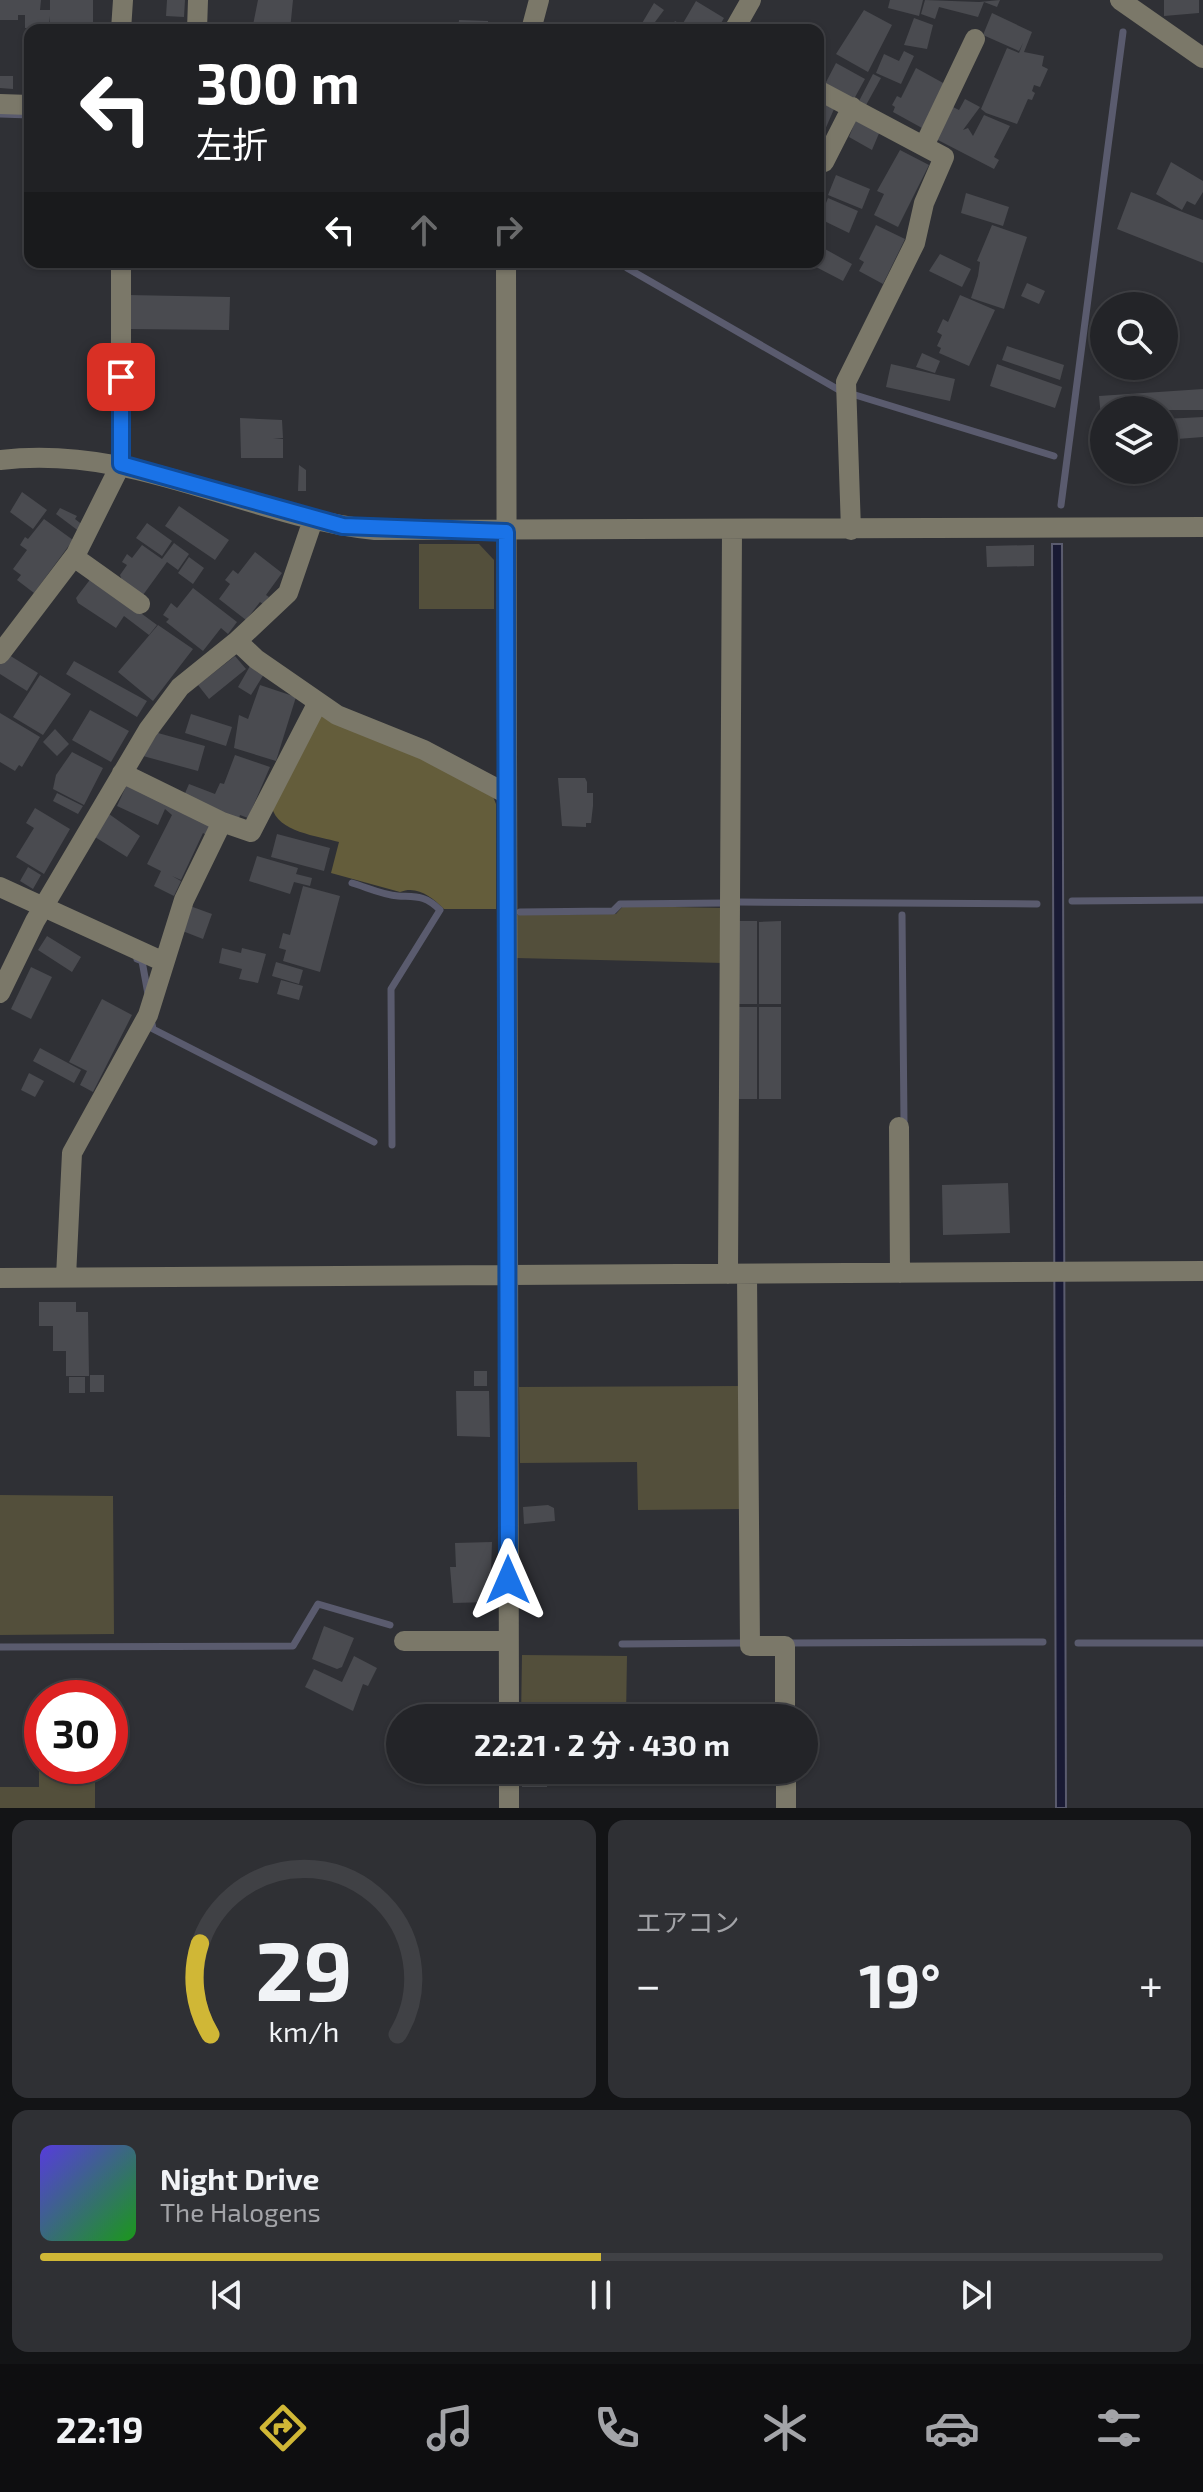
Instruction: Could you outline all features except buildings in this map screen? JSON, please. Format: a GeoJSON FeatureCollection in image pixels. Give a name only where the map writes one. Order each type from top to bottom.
{"type":"FeatureCollection","features":[{"type":"Feature","properties":{"kind":"street"},"geometry":{"type":"LineString","coordinates":[[121,24],[123,0]]}},
{"type":"Feature","properties":{"kind":"street"},"geometry":{"type":"LineString","coordinates":[[197,24],[198,0]]}},
{"type":"Feature","properties":{"kind":"street"},"geometry":{"type":"LineString","coordinates":[[533,24],[539,0]]}},
{"type":"Feature","properties":{"kind":"street"},"geometry":{"type":"LineString","coordinates":[[737,24],[751,0]]}},
{"type":"Feature","properties":{"kind":"street"},"geometry":{"type":"LineString","coordinates":[[1120,0],[1203,58]]}},
{"type":"Feature","properties":{"kind":"street"},"geometry":{"type":"LineString","coordinates":[[924,146],[975,39]]}},
{"type":"Feature","properties":{"kind":"street"},"geometry":{"type":"LineString","coordinates":[[824,93],[944,157],[924,203],[915,243],[846,382],[851,530]]}},
{"type":"Feature","properties":{"kind":"street"},"geometry":{"type":"LineString","coordinates":[[0,104],[24,105]]}},
{"type":"Feature","properties":{"kind":"street"},"geometry":{"type":"LineString","coordinates":[[824,162],[852,107]]}},
{"type":"Feature","properties":{"kind":"street"},"geometry":{"type":"LineString","coordinates":[[0,654],[74,557],[121,464],[121,268]]}},
{"type":"Feature","properties":{"kind":"street"},"geometry":{"type":"LineString","coordinates":[[506,268],[509,1704]]}},
{"type":"Feature","properties":{"kind":"street"},"geometry":{"type":"LineString","coordinates":[[0,460],[71,457],[121,464],[313,520],[375,530],[506,532],[1203,527]]}},
{"type":"Feature","properties":{"kind":"street"},"geometry":{"type":"LineString","coordinates":[[0,993],[44,905],[148,730],[180,687],[237,641],[288,593],[313,520]]}},
{"type":"Feature","properties":{"kind":"street"},"geometry":{"type":"LineString","coordinates":[[732,530],[738,1274],[750,1646],[785,1646],[785,1704]]}},
{"type":"Feature","properties":{"kind":"street"},"geometry":{"type":"LineString","coordinates":[[74,557],[140,604]]}},
{"type":"Feature","properties":{"kind":"street"},"geometry":{"type":"LineString","coordinates":[[237,641],[256,659],[337,715],[424,750],[507,794]]}},
{"type":"Feature","properties":{"kind":"street"},"geometry":{"type":"LineString","coordinates":[[122,773],[222,822],[251,832],[318,702]]}},
{"type":"Feature","properties":{"kind":"street"},"geometry":{"type":"LineString","coordinates":[[66,1277],[72,1153],[148,1015],[184,900],[222,822]]}},
{"type":"Feature","properties":{"kind":"street"},"geometry":{"type":"LineString","coordinates":[[0,887],[164,962]]}},
{"type":"Feature","properties":{"kind":"street"},"geometry":{"type":"LineString","coordinates":[[899,1127],[900,1273]]}},
{"type":"Feature","properties":{"kind":"street"},"geometry":{"type":"LineString","coordinates":[[0,1278],[1203,1271]]}},
{"type":"Feature","properties":{"kind":"street"},"geometry":{"type":"LineString","coordinates":[[404,1641],[508,1641]]}},
{"type":"Feature","properties":{"kind":"street"},"geometry":{"type":"LineString","coordinates":[[509,1784],[509,1808]]}},
{"type":"Feature","properties":{"kind":"street"},"geometry":{"type":"LineString","coordinates":[[786,1784],[786,1808]]}},
{"type":"Feature","properties":{"kind":"shaded area"},"geometry":{"type":"Polygon","coordinates":[[[419,544],[479,544],[494,560],[494,609],[419,609],[419,544]]]}},
{"type":"Feature","properties":{"kind":"shaded area"},"geometry":{"type":"Polygon","coordinates":[[[324,715],[423,758],[492,794],[496,804],[496,909],[444,909],[418,891],[400,892],[331,873],[339,842],[300,832],[275,815],[272,807],[318,716],[324,715]]]}},
{"type":"Feature","properties":{"kind":"shaded area"},"geometry":{"type":"Polygon","coordinates":[[[623,906],[723,908],[724,963],[516,958],[517,915],[616,914],[623,906]]]}},
{"type":"Feature","properties":{"kind":"shaded area"},"geometry":{"type":"Polygon","coordinates":[[[742,1386],[743,1509],[638,1510],[637,1462],[520,1463],[519,1387],[742,1386]]]}},
{"type":"Feature","properties":{"kind":"shaded area"},"geometry":{"type":"Polygon","coordinates":[[[0,1495],[113,1496],[114,1634],[0,1635],[0,1495]]]}},
{"type":"Feature","properties":{"kind":"shaded area"},"geometry":{"type":"Polygon","coordinates":[[[522,1655],[627,1656],[626,1704],[521,1704],[522,1655]]]}},
{"type":"Feature","properties":{"kind":"shaded area"},"geometry":{"type":"Polygon","coordinates":[[[39,1784],[95,1784],[95,1808],[0,1808],[0,1787],[39,1787],[39,1784]]]}},
{"type":"Feature","properties":{"kind":"water"},"geometry":{"type":"Polygon","coordinates":[[[1052,544],[1062,544],[1066,1808],[1056,1808],[1052,544]]]}},
{"type":"Feature","properties":{"kind":"waterway"},"geometry":{"type":"LineString","coordinates":[[1061,505],[1123,32]]}},
{"type":"Feature","properties":{"kind":"waterway"},"geometry":{"type":"LineString","coordinates":[[0,114],[24,115]]}},
{"type":"Feature","properties":{"kind":"waterway"},"geometry":{"type":"LineString","coordinates":[[627,268],[839,390]]}},
{"type":"Feature","properties":{"kind":"waterway"},"geometry":{"type":"LineString","coordinates":[[852,394],[1054,456]]}},
{"type":"Feature","properties":{"kind":"waterway"},"geometry":{"type":"LineString","coordinates":[[352,883],[386,894],[420,898],[440,910],[391,989],[392,1145]]}},
{"type":"Feature","properties":{"kind":"waterway"},"geometry":{"type":"LineString","coordinates":[[1072,901],[1203,900]]}},
{"type":"Feature","properties":{"kind":"waterway"},"geometry":{"type":"LineString","coordinates":[[738,902],[1037,904]]}},
{"type":"Feature","properties":{"kind":"waterway"},"geometry":{"type":"LineString","coordinates":[[520,912],[613,911],[620,904],[725,903]]}},
{"type":"Feature","properties":{"kind":"waterway"},"geometry":{"type":"LineString","coordinates":[[902,915],[904,1122]]}},
{"type":"Feature","properties":{"kind":"waterway"},"geometry":{"type":"LineString","coordinates":[[137,959],[142,961],[148,994]]}},
{"type":"Feature","properties":{"kind":"waterway"},"geometry":{"type":"LineString","coordinates":[[152,1024],[153,1029],[374,1142]]}},
{"type":"Feature","properties":{"kind":"waterway"},"geometry":{"type":"LineString","coordinates":[[0,1647],[293,1646],[318,1604],[390,1625]]}},
{"type":"Feature","properties":{"kind":"waterway"},"geometry":{"type":"LineString","coordinates":[[791,1643],[1043,1642]]}},
{"type":"Feature","properties":{"kind":"waterway"},"geometry":{"type":"LineString","coordinates":[[622,1644],[742,1643]]}},
{"type":"Feature","properties":{"kind":"waterway"},"geometry":{"type":"LineString","coordinates":[[1078,1643],[1203,1643]]}},
{"type":"Feature","properties":{"kind":"route"},"geometry":{"type":"LineString","coordinates":[[121,377],[121,464],[343,526],[375,530],[506,532],[508,1580]]}}]}
